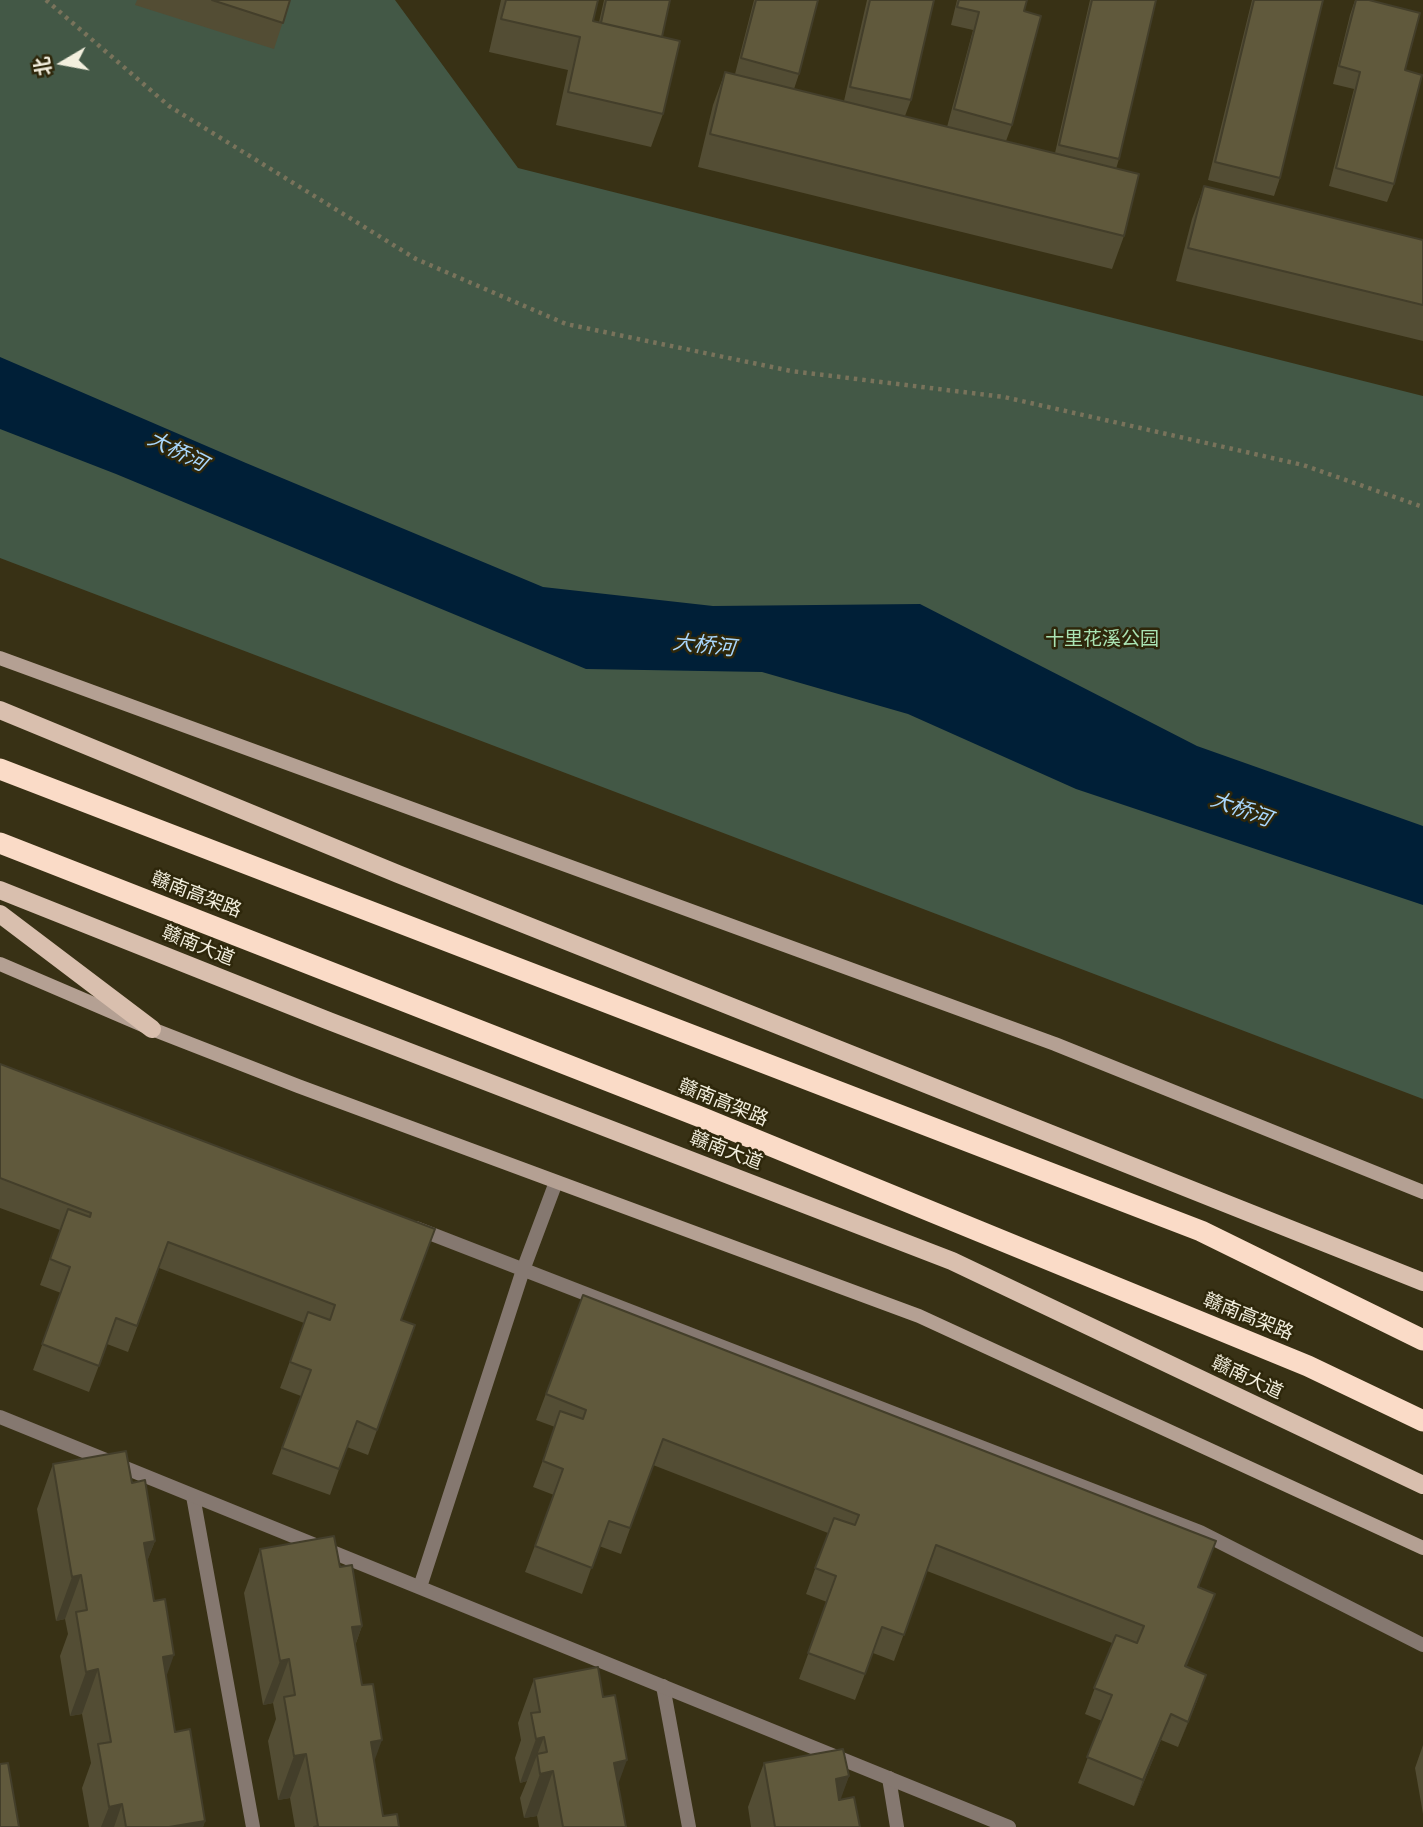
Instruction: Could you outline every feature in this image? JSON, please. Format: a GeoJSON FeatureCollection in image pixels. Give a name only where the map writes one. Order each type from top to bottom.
{"type":"FeatureCollection","features":[{"type":"Feature","properties":{"kind":"highway"},"geometry":{"type":"LineString","coordinates":[[0,769],[1201,1231],[1423,1340]]}},
{"type":"Feature","properties":{"kind":"highway","name":"赣南高架路"},"geometry":{"type":"LineString","coordinates":[[0,843],[698,1116],[1308,1366],[1423,1421]]}},
{"type":"Feature","properties":{"kind":"main road"},"geometry":{"type":"LineString","coordinates":[[0,710],[411,879],[1423,1282]]}},
{"type":"Feature","properties":{"kind":"main road","name":"赣南大道"},"geometry":{"type":"LineString","coordinates":[[0,890],[342,1026],[952,1261],[1423,1485]]}},
{"type":"Feature","properties":{"kind":"main road"},"geometry":{"type":"LineString","coordinates":[[0,914],[152,1029]]}},
{"type":"Feature","properties":{"kind":"street"},"geometry":{"type":"LineString","coordinates":[[0,658],[1055,1044],[1423,1192]]}},
{"type":"Feature","properties":{"kind":"street"},"geometry":{"type":"LineString","coordinates":[[0,964],[152,1029],[298,1086],[919,1316],[1423,1548]]}},
{"type":"Feature","properties":{"kind":"street"},"geometry":{"type":"LineString","coordinates":[[420,1587],[523,1269],[556,1182]]}},
{"type":"Feature","properties":{"kind":"street"},"geometry":{"type":"LineString","coordinates":[[408,1225],[1200,1532],[1423,1645]]}},
{"type":"Feature","properties":{"kind":"street"},"geometry":{"type":"LineString","coordinates":[[0,1417],[1009,1827]]}},
{"type":"Feature","properties":{"kind":"street"},"geometry":{"type":"LineString","coordinates":[[193,1496],[253,1827]]}},
{"type":"Feature","properties":{"kind":"street"},"geometry":{"type":"LineString","coordinates":[[663,1686],[689,1827]]}},
{"type":"Feature","properties":{"kind":"street"},"geometry":{"type":"LineString","coordinates":[[889,1778],[897,1827]]}},
{"type":"Feature","properties":{"kind":"path"},"geometry":{"type":"LineString","coordinates":[[46,0],[169,106],[416,259],[566,324],[791,371],[1004,397],[1303,465],[1423,506]]}},
{"type":"Feature","properties":{"kind":"green space","name":"十里花溪公园"},"geometry":{"type":"Polygon","coordinates":[[[0,0],[395,0],[518,168],[1423,396],[1423,1099],[0,558],[0,0]]]}},
{"type":"Feature","properties":{"kind":"water","name":"大桥河"},"geometry":{"type":"Polygon","coordinates":[[[0,357],[543,587],[713,606],[920,604],[1197,746],[1423,826],[1423,905],[1076,789],[908,714],[762,672],[586,669],[116,474],[0,429],[0,357]]]}},
{"type":"Feature","properties":{"kind":"building"},"geometry":{"type":"Polygon","coordinates":[[[212,0],[290,0],[283,23],[212,0]]]}},
{"type":"Feature","properties":{"kind":"building"},"geometry":{"type":"Polygon","coordinates":[[[506,0],[598,0],[593,21],[680,41],[663,114],[568,92],[580,37],[501,19],[506,0]]]}},
{"type":"Feature","properties":{"kind":"building"},"geometry":{"type":"Polygon","coordinates":[[[606,0],[670,0],[662,37],[601,23],[606,0]]]}},
{"type":"Feature","properties":{"kind":"building"},"geometry":{"type":"Polygon","coordinates":[[[756,0],[818,0],[799,74],[741,58],[756,0]]]}},
{"type":"Feature","properties":{"kind":"building"},"geometry":{"type":"Polygon","coordinates":[[[870,0],[934,0],[911,100],[850,87],[870,0]]]}},
{"type":"Feature","properties":{"kind":"building"},"geometry":{"type":"Polygon","coordinates":[[[959,0],[1027,0],[1024,11],[1041,16],[1012,125],[954,109],[979,12],[957,7],[959,0]]]}},
{"type":"Feature","properties":{"kind":"building"},"geometry":{"type":"Polygon","coordinates":[[[1092,0],[1156,0],[1119,159],[1059,145],[1092,0]]]}},
{"type":"Feature","properties":{"kind":"building"},"geometry":{"type":"Polygon","coordinates":[[[1254,0],[1323,0],[1280,178],[1215,162],[1254,0]]]}},
{"type":"Feature","properties":{"kind":"building"},"geometry":{"type":"Polygon","coordinates":[[[1356,0],[1369,0],[1420,13],[1405,70],[1422,75],[1394,184],[1336,168],[1360,72],[1339,66],[1356,0]]]}},
{"type":"Feature","properties":{"kind":"building"},"geometry":{"type":"Polygon","coordinates":[[[725,72],[1139,174],[1124,236],[710,134],[725,72]]]}},
{"type":"Feature","properties":{"kind":"building"},"geometry":{"type":"Polygon","coordinates":[[[1204,186],[1423,240],[1423,305],[1188,248],[1204,186]]]}},
{"type":"Feature","properties":{"kind":"building"},"geometry":{"type":"Polygon","coordinates":[[[0,1064],[435,1229],[401,1320],[415,1325],[377,1430],[357,1421],[339,1469],[282,1448],[311,1370],[290,1362],[308,1312],[330,1320],[335,1305],[168,1242],[137,1326],[116,1318],[99,1366],[42,1344],[70,1267],[50,1259],[68,1209],[90,1217],[91,1213],[0,1178],[0,1064]]]}},
{"type":"Feature","properties":{"kind":"building"},"geometry":{"type":"Polygon","coordinates":[[[583,1295],[1216,1541],[1198,1587],[1215,1594],[1185,1666],[1206,1675],[1188,1722],[1171,1714],[1143,1780],[1087,1757],[1112,1695],[1094,1688],[1116,1635],[1137,1643],[1144,1626],[936,1545],[904,1635],[882,1627],[865,1674],[808,1653],[836,1576],[815,1568],[834,1518],[855,1525],[859,1515],[663,1439],[630,1528],[609,1521],[592,1568],[535,1546],[563,1469],[543,1461],[560,1411],[583,1419],[586,1410],[546,1394],[583,1295]]]}},
{"type":"Feature","properties":{"kind":"building"},"geometry":{"type":"Polygon","coordinates":[[[126,1451],[132,1483],[145,1480],[155,1541],[144,1543],[154,1601],[165,1599],[174,1655],[163,1657],[175,1732],[190,1729],[205,1821],[169,1827],[126,1827],[122,1804],[109,1807],[98,1744],[111,1742],[98,1669],[86,1672],[76,1612],[87,1610],[81,1575],[72,1577],[53,1464],[126,1451]]]}},
{"type":"Feature","properties":{"kind":"building"},"geometry":{"type":"Polygon","coordinates":[[[334,1536],[340,1567],[352,1565],[362,1626],[352,1627],[362,1685],[373,1684],[382,1740],[371,1742],[383,1816],[397,1814],[399,1827],[314,1827],[318,1826],[306,1754],[294,1756],[284,1697],[295,1695],[289,1659],[280,1661],[260,1549],[334,1536]]]}},
{"type":"Feature","properties":{"kind":"building"},"geometry":{"type":"Polygon","coordinates":[[[598,1667],[603,1697],[615,1695],[627,1760],[614,1763],[626,1827],[563,1827],[553,1771],[540,1774],[537,1754],[547,1752],[544,1737],[536,1739],[531,1713],[540,1712],[534,1679],[598,1667]]]}},
{"type":"Feature","properties":{"kind":"building"},"geometry":{"type":"Polygon","coordinates":[[[843,1749],[849,1776],[836,1779],[839,1800],[854,1797],[860,1827],[775,1827],[764,1763],[843,1749]]]}},
{"type":"Feature","properties":{"kind":"building"},"geometry":{"type":"Polygon","coordinates":[[[8,1763],[19,1827],[0,1827],[0,1764],[8,1763]]]}}]}
